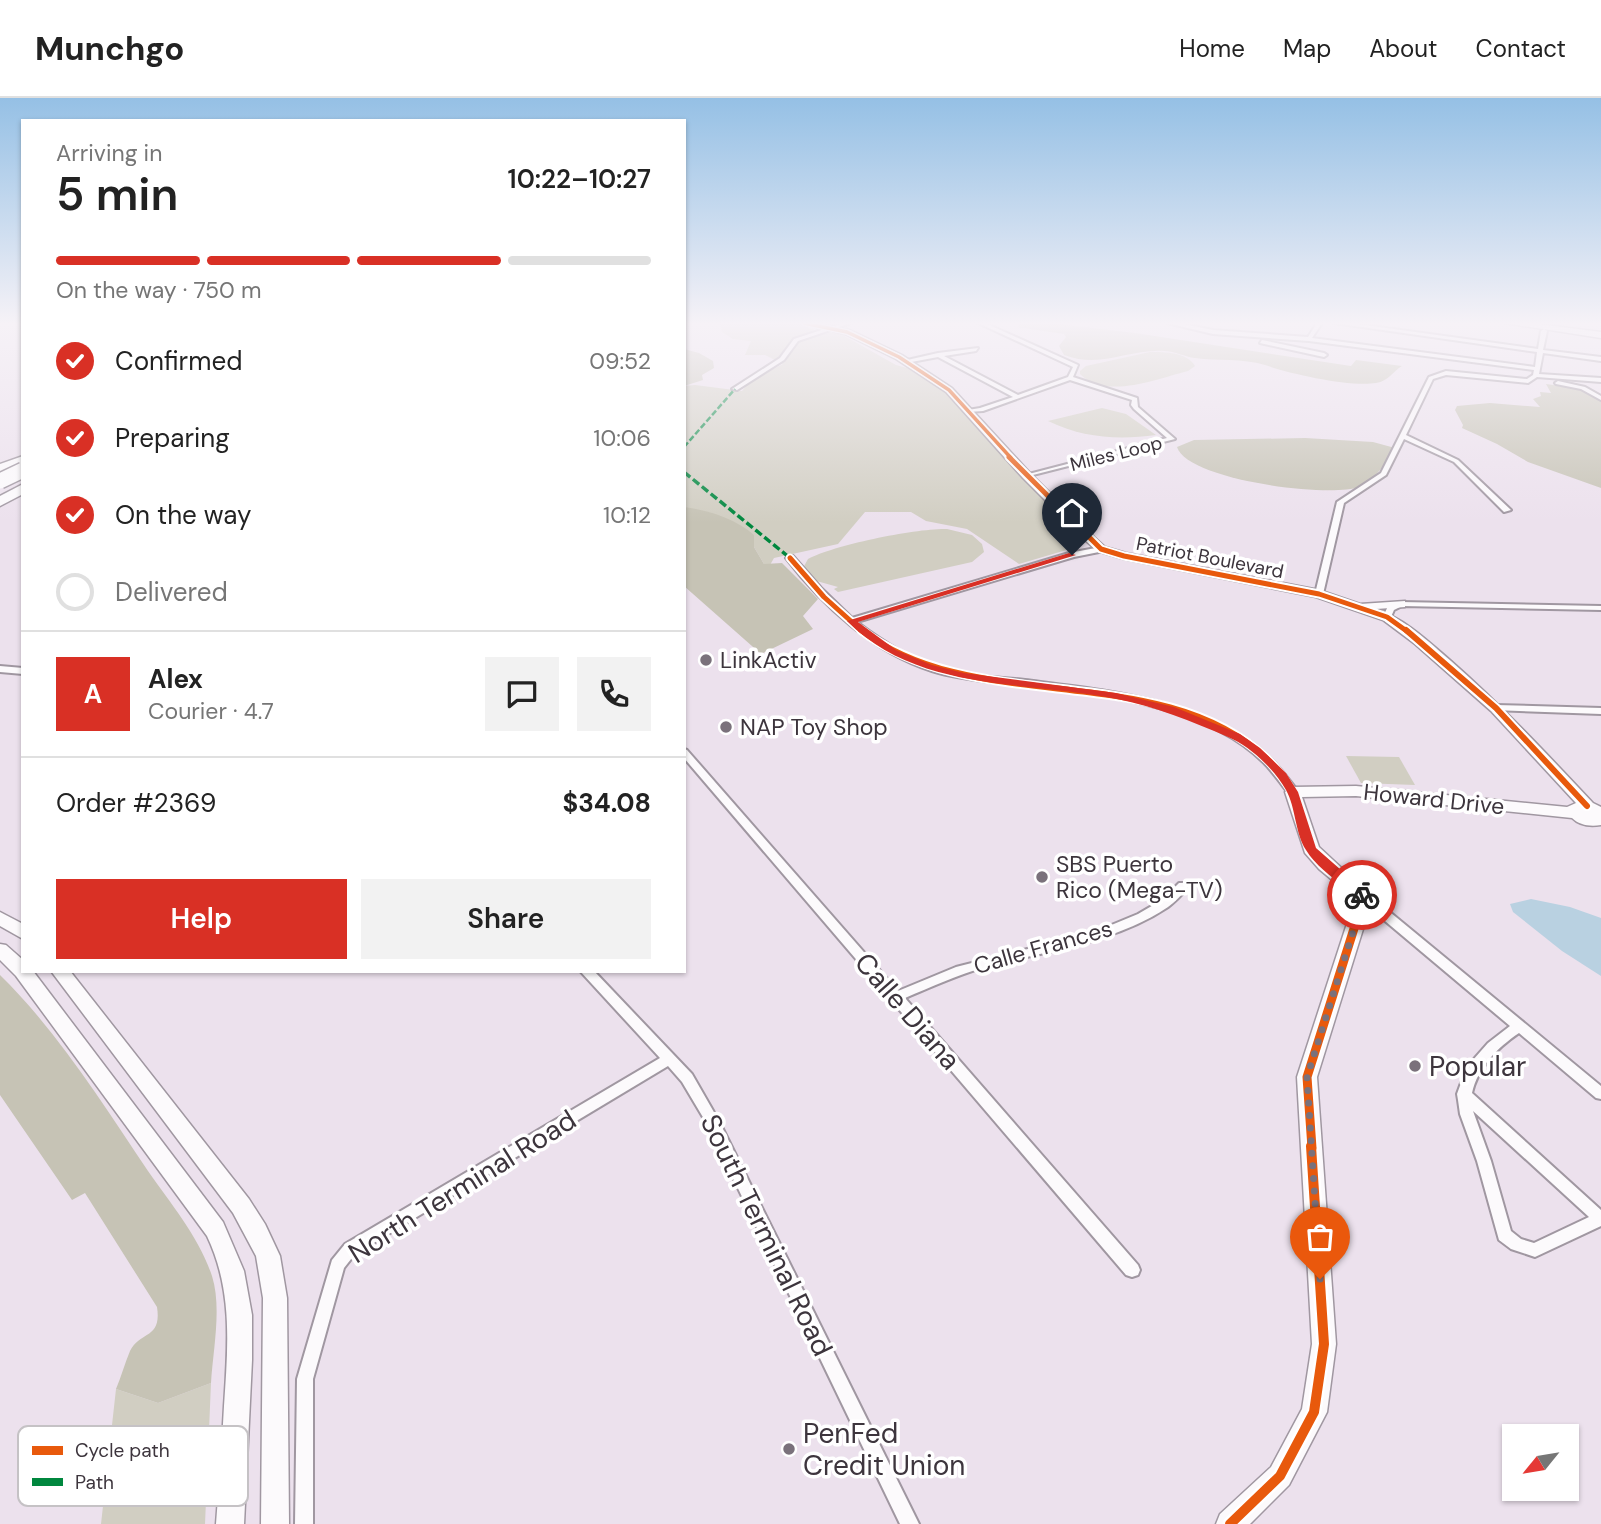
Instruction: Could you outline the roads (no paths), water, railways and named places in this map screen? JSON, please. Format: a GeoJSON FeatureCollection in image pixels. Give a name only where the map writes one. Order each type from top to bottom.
{"type":"FeatureCollection","features":[{"type":"Feature","properties":{"kind":"highway"},"geometry":{"type":"LineString","coordinates":[[0,468],[21,461]]}},
{"type":"Feature","properties":{"kind":"highway"},"geometry":{"type":"LineString","coordinates":[[0,502],[5,484],[21,475]]}},
{"type":"Feature","properties":{"kind":"street","name":"Patriot Boulevard"},"geometry":{"type":"LineString","coordinates":[[948,390],[1027,476],[1101,549],[1124,556],[1319,594],[1387,617],[1420,641],[1496,708],[1588,811]]}},
{"type":"Feature","properties":{"kind":"street"},"geometry":{"type":"LineString","coordinates":[[1004,390],[1018,397]]}},
{"type":"Feature","properties":{"kind":"street"},"geometry":{"type":"LineString","coordinates":[[970,411],[1038,390]]}},
{"type":"Feature","properties":{"kind":"street","name":"Miles Loop"},"geometry":{"type":"LineString","coordinates":[[1027,476],[1172,439],[1133,405],[1135,399],[1106,390]]}},
{"type":"Feature","properties":{"kind":"street"},"geometry":{"type":"LineString","coordinates":[[1319,594],[1341,502],[1384,474],[1426,390]]}},
{"type":"Feature","properties":{"kind":"street"},"geometry":{"type":"LineString","coordinates":[[1404,436],[1456,461],[1507,510]]}},
{"type":"Feature","properties":{"kind":"street"},"geometry":{"type":"LineString","coordinates":[[851,621],[1072,555],[1101,549]]}},
{"type":"Feature","properties":{"kind":"street"},"geometry":{"type":"LineString","coordinates":[[790,558],[851,621],[893,652],[929,667],[964,676],[1116,696],[1187,715],[1236,737],[1257,751],[1282,776],[1293,792],[1311,849],[1325,865],[1601,1094]]}},
{"type":"Feature","properties":{"kind":"street"},"geometry":{"type":"LineString","coordinates":[[1387,617],[1391,608],[1401,604]]}},
{"type":"Feature","properties":{"kind":"street"},"geometry":{"type":"LineString","coordinates":[[1357,605],[1601,608]]}},
{"type":"Feature","properties":{"kind":"street"},"geometry":{"type":"LineString","coordinates":[[0,669],[21,671]]}},
{"type":"Feature","properties":{"kind":"street"},"geometry":{"type":"LineString","coordinates":[[1496,708],[1601,711]]}},
{"type":"Feature","properties":{"kind":"street","name":"Calle Diana"},"geometry":{"type":"LineString","coordinates":[[686,754],[1132,1270]]}},
{"type":"Feature","properties":{"kind":"street","name":"Howard Drive"},"geometry":{"type":"LineString","coordinates":[[1293,792],[1356,791],[1588,811],[1590,821],[1601,820]]}},
{"type":"Feature","properties":{"kind":"street","name":"Calle Frances"},"geometry":{"type":"LineString","coordinates":[[896,998],[960,971],[1116,928],[1172,900],[1183,886]]}},
{"type":"Feature","properties":{"kind":"street"},"geometry":{"type":"LineString","coordinates":[[1230,1524],[1280,1476],[1314,1412],[1324,1344],[1307,1077],[1364,897]]}},
{"type":"Feature","properties":{"kind":"street"},"geometry":{"type":"LineString","coordinates":[[0,918],[21,932]]}},
{"type":"Feature","properties":{"kind":"street"},"geometry":{"type":"LineString","coordinates":[[0,950],[21,969]]}},
{"type":"Feature","properties":{"kind":"street"},"geometry":{"type":"LineString","coordinates":[[24,973],[215,1229],[226,1248],[234,1275],[242,1325],[236,1426]]}},
{"type":"Feature","properties":{"kind":"street"},"geometry":{"type":"LineString","coordinates":[[62,973],[241,1206],[257,1231],[268,1256],[275,1298],[275,1524]]}},
{"type":"Feature","properties":{"kind":"street","name":"South Terminal Road"},"geometry":{"type":"LineString","coordinates":[[588,973],[687,1078],[712,1121],[909,1524]]}},
{"type":"Feature","properties":{"kind":"street"},"geometry":{"type":"LineString","coordinates":[[1464,1094],[1601,1219],[1535,1250],[1516,1244],[1504,1235],[1484,1160],[1466,1109],[1464,1094],[1475,1068],[1491,1047],[1519,1027]]}},
{"type":"Feature","properties":{"kind":"street","name":"North Terminal Road"},"geometry":{"type":"LineString","coordinates":[[304,1524],[305,1379],[337,1265],[350,1249],[669,1059]]}},
{"type":"Feature","properties":{"kind":"street"},"geometry":{"type":"LineString","coordinates":[[230,1524],[231,1506]]}},
{"type":"Feature","properties":{"kind":"water"},"geometry":{"type":"Polygon","coordinates":[[[1531,899],[1570,907],[1601,918],[1601,976],[1562,951],[1513,912],[1510,904],[1531,899]]]}},
{"type":"Feature","properties":{"kind":"place","name":"LinkActiv"},"geometry":{"type":"Point","coordinates":[706,660]}},
{"type":"Feature","properties":{"kind":"place","name":"NAP Toy Shop"},"geometry":{"type":"Point","coordinates":[726,727]}},
{"type":"Feature","properties":{"kind":"place","name":"SBS Puerto Rico (Mega-TV)"},"geometry":{"type":"Point","coordinates":[1042,877]}},
{"type":"Feature","properties":{"kind":"place","name":"Popular"},"geometry":{"type":"Point","coordinates":[1415,1066]}},
{"type":"Feature","properties":{"kind":"place","name":"PenFed Credit Union"},"geometry":{"type":"Point","coordinates":[789,1449]}}]}
